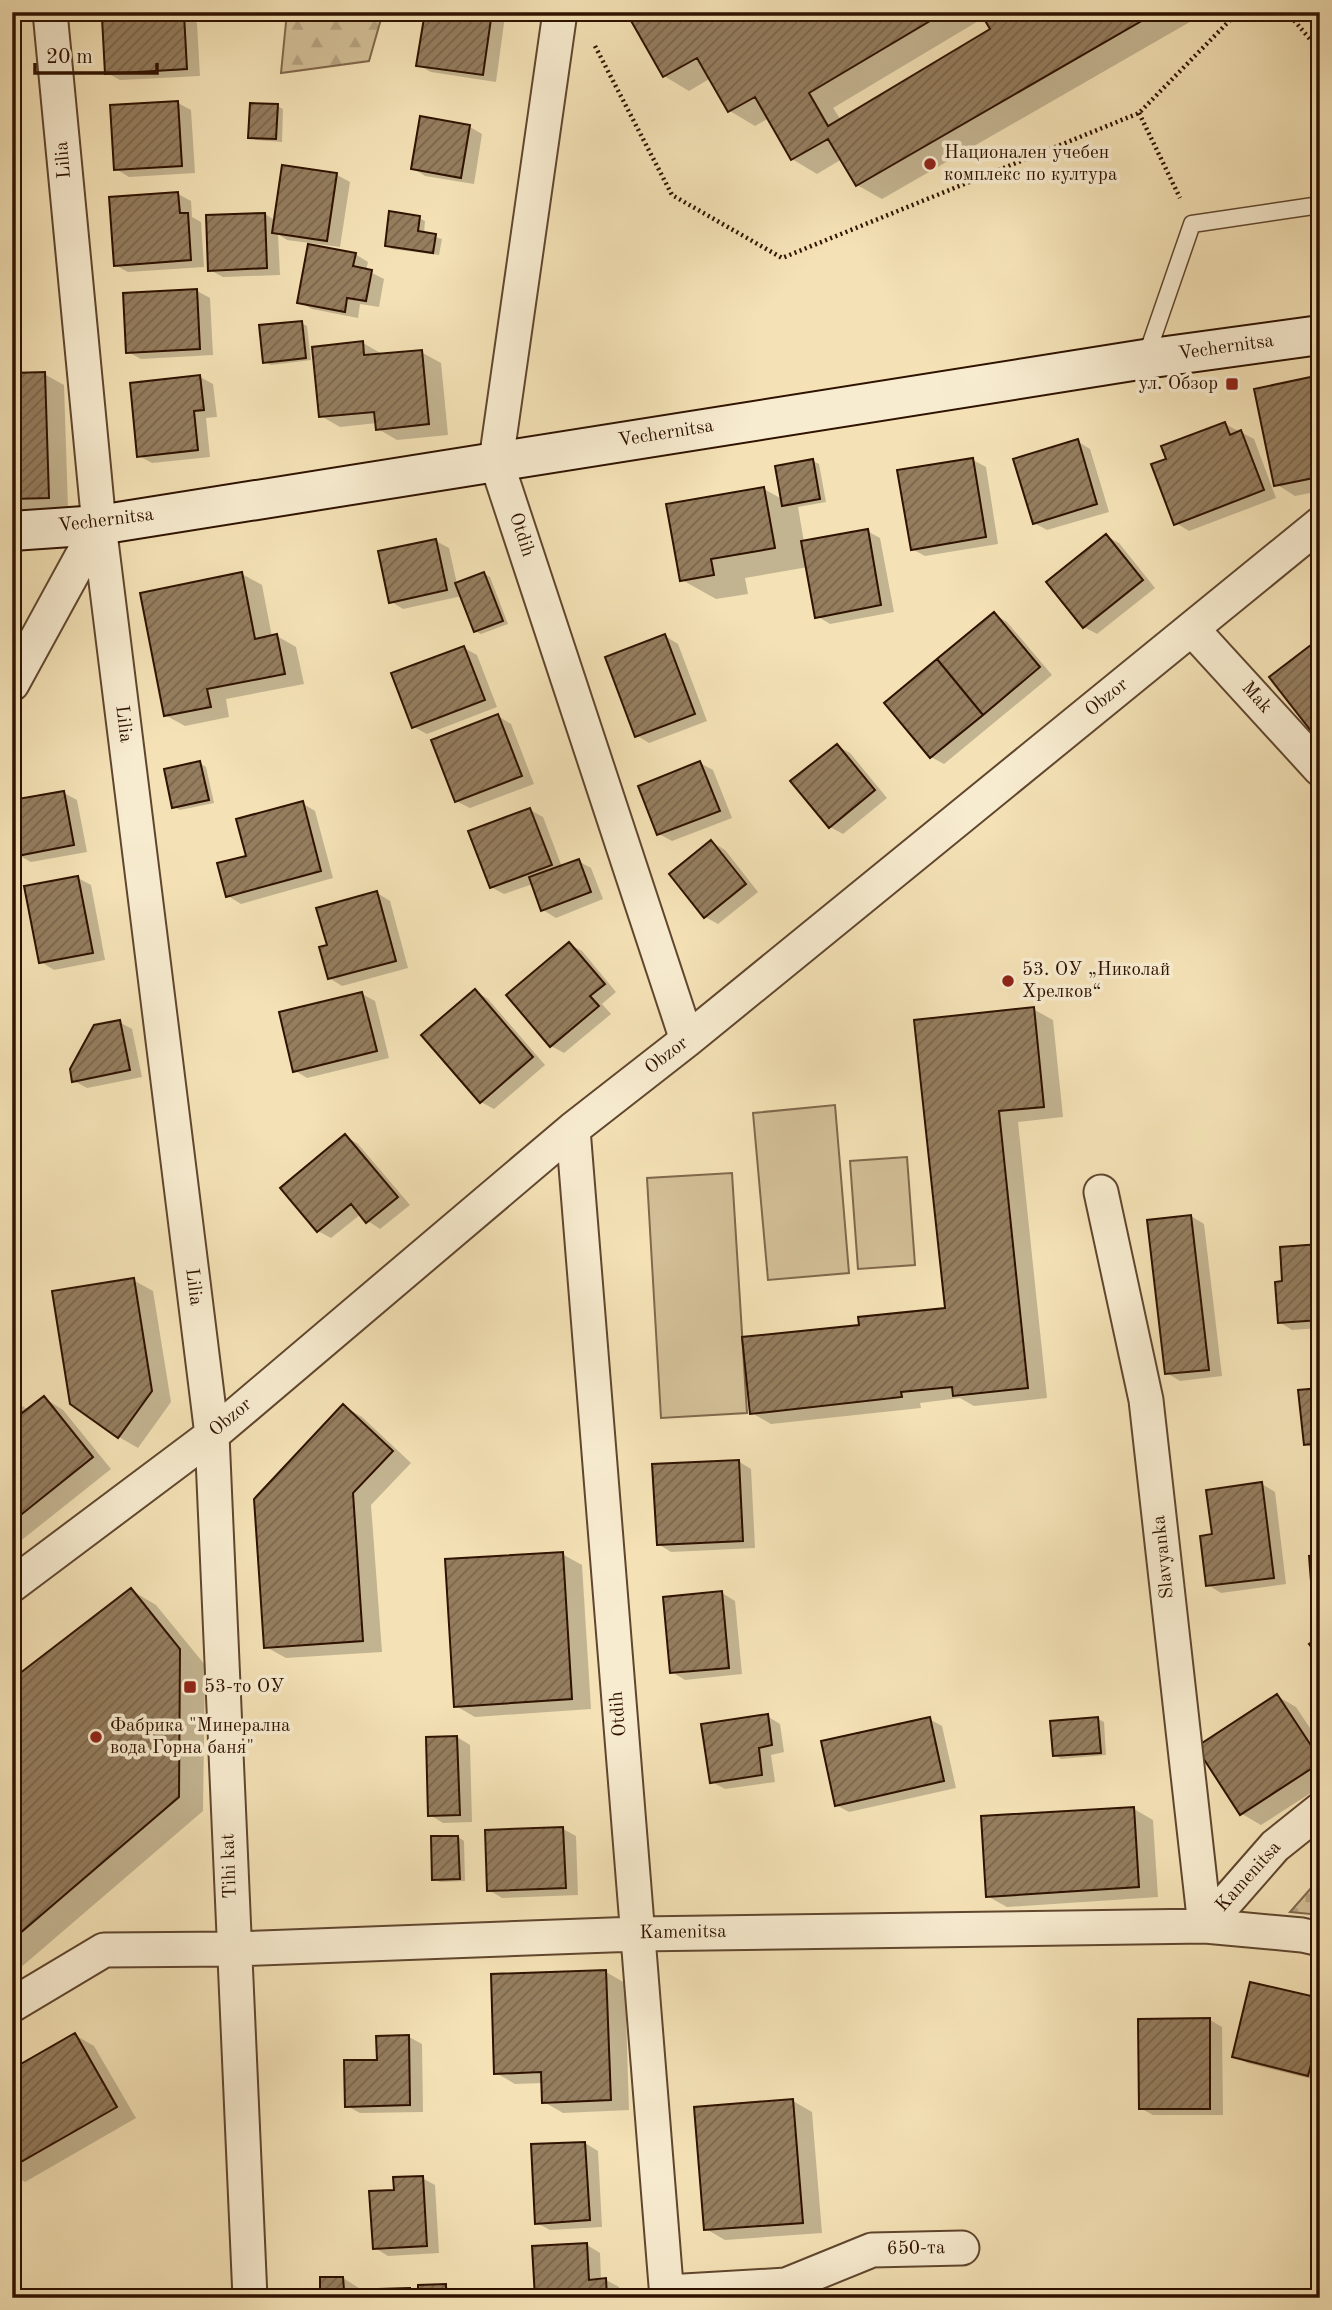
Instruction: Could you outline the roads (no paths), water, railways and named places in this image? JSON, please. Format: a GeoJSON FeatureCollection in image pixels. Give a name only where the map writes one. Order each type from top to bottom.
{"type":"FeatureCollection","features":[{"type":"Feature","properties":{"kind":"street","name":"Lilia"},"geometry":{"type":"LineString","coordinates":[[50,12],[99,525],[212,1435]]}},
{"type":"Feature","properties":{"kind":"street","name":"Otdih"},"geometry":{"type":"LineString","coordinates":[[560,12],[496,461],[687,1040]]}},
{"type":"Feature","properties":{"kind":"street","name":"Vechernitsa"},"geometry":{"type":"LineString","coordinates":[[12,531],[99,525],[1145,359],[1320,335]]}},
{"type":"Feature","properties":{"kind":"street","name":"Obzor"},"geometry":{"type":"LineString","coordinates":[[12,1585],[212,1435],[573,1129],[687,1040],[1320,524]]}},
{"type":"Feature","properties":{"kind":"street"},"geometry":{"type":"LineString","coordinates":[[12,684],[99,525]]}},
{"type":"Feature","properties":{"kind":"street","name":"Mak"},"geometry":{"type":"LineString","coordinates":[[1192,629],[1320,769]]}},
{"type":"Feature","properties":{"kind":"street","name":"Otdih"},"geometry":{"type":"LineString","coordinates":[[573,1129],[667,2295]]}},
{"type":"Feature","properties":{"kind":"street","name":"Slavyanka"},"geometry":{"type":"LineString","coordinates":[[1101,1192],[1146,1400],[1205,1926]]}},
{"type":"Feature","properties":{"kind":"street","name":"Tihi kat"},"geometry":{"type":"LineString","coordinates":[[212,1435],[250,2298]]}},
{"type":"Feature","properties":{"kind":"street","name":"Kamenitsa"},"geometry":{"type":"LineString","coordinates":[[12,2005],[104,1950],[233,1949],[637,1934],[1205,1926],[1275,1846],[1320,1810]]}},
{"type":"Feature","properties":{"kind":"street"},"geometry":{"type":"LineString","coordinates":[[1205,1926],[1320,1939]]}},
{"type":"Feature","properties":{"kind":"street","name":"650-та"},"geometry":{"type":"LineString","coordinates":[[667,2295],[786,2285],[872,2250],[962,2248]]}},
{"type":"Feature","properties":{"kind":"lane"},"geometry":{"type":"LineString","coordinates":[[1145,359],[1192,224],[1320,205]]}},
{"type":"Feature","properties":{"kind":"place","name":"Национален учебен комплекс по култура"},"geometry":{"type":"Point","coordinates":[930,164]}},
{"type":"Feature","properties":{"kind":"place","name":"ул. Обзор"},"geometry":{"type":"Point","coordinates":[1232,384]}},
{"type":"Feature","properties":{"kind":"place","name":"53. ОУ „Николай Хрелков“"},"geometry":{"type":"Point","coordinates":[1008,981]}},
{"type":"Feature","properties":{"kind":"place","name":"53-то ОУ"},"geometry":{"type":"Point","coordinates":[190,1687]}},
{"type":"Feature","properties":{"kind":"place","name":"Фабрика \"Минерална вода Горна баня\""},"geometry":{"type":"Point","coordinates":[96,1737]}}]}
